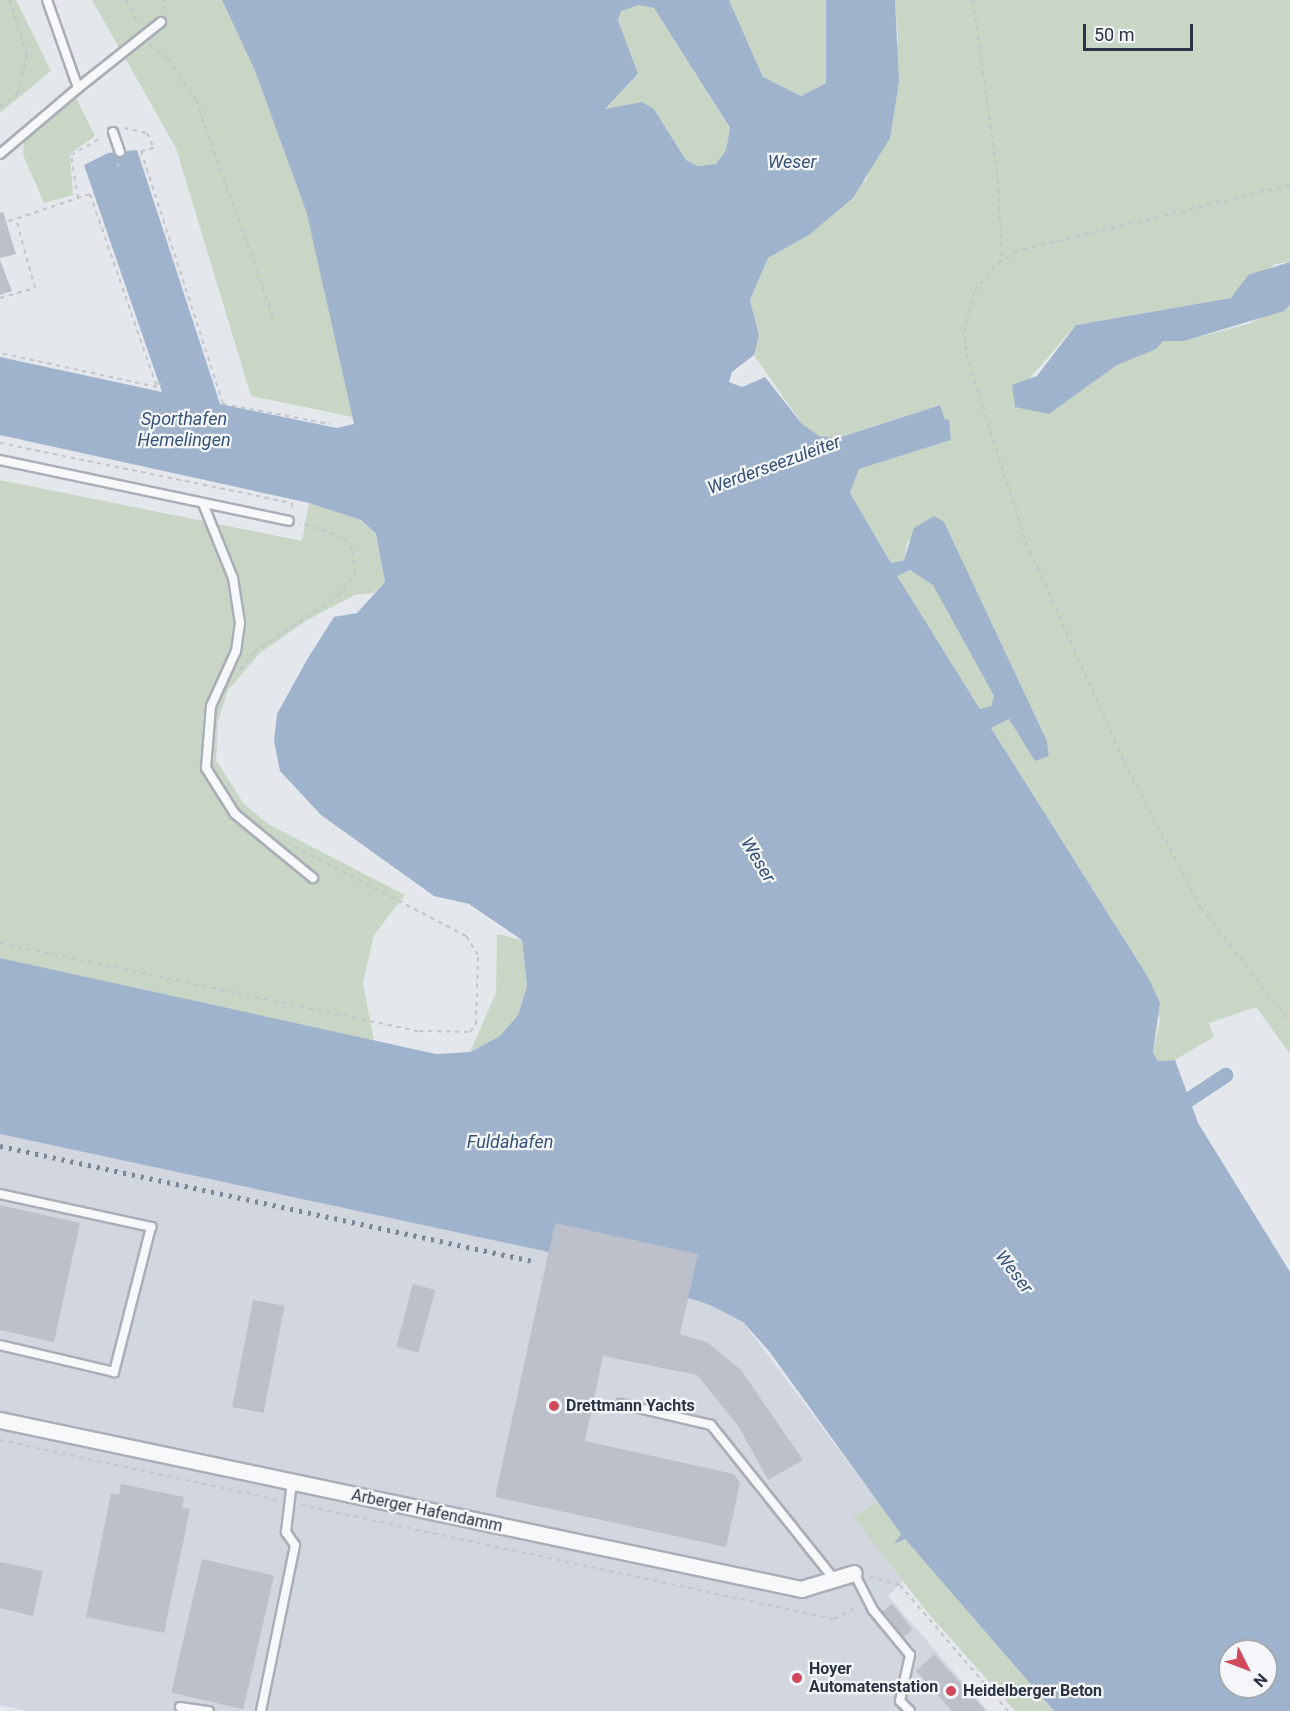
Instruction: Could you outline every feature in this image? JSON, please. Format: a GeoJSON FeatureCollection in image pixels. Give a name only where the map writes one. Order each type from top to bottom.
{"type":"FeatureCollection","features":[{"type":"Feature","properties":{"kind":"street","name":"Arberger Hafendamm"},"geometry":{"type":"LineString","coordinates":[[0,1420],[801,1589],[854,1573]]}},
{"type":"Feature","properties":{"kind":"lane"},"geometry":{"type":"LineString","coordinates":[[47,0],[78,88]]}},
{"type":"Feature","properties":{"kind":"lane"},"geometry":{"type":"LineString","coordinates":[[0,154],[160,22]]}},
{"type":"Feature","properties":{"kind":"lane"},"geometry":{"type":"LineString","coordinates":[[113,132],[117,150]]}},
{"type":"Feature","properties":{"kind":"lane"},"geometry":{"type":"LineString","coordinates":[[0,460],[204,506],[289,521]]}},
{"type":"Feature","properties":{"kind":"lane"},"geometry":{"type":"LineString","coordinates":[[204,506],[233,578],[240,623],[236,651],[211,706],[206,768],[235,814],[313,878]]}},
{"type":"Feature","properties":{"kind":"lane"},"geometry":{"type":"LineString","coordinates":[[0,1194],[151,1227],[114,1372],[0,1345]]}},
{"type":"Feature","properties":{"kind":"lane"},"geometry":{"type":"LineString","coordinates":[[621,1404],[711,1425],[835,1579]]}},
{"type":"Feature","properties":{"kind":"lane"},"geometry":{"type":"LineString","coordinates":[[261,1711],[295,1545],[286,1532],[292,1482]]}},
{"type":"Feature","properties":{"kind":"lane"},"geometry":{"type":"LineString","coordinates":[[854,1573],[867,1598],[910,1655],[900,1701],[910,1711]]}},
{"type":"Feature","properties":{"kind":"lane"},"geometry":{"type":"LineString","coordinates":[[180,1707],[208,1711]]}},
{"type":"Feature","properties":{"kind":"path"},"geometry":{"type":"LineString","coordinates":[[0,107],[16,94],[27,55],[10,0]]}},
{"type":"Feature","properties":{"kind":"path"},"geometry":{"type":"LineString","coordinates":[[126,0],[139,25],[138,39],[168,59],[196,100],[274,319]]}},
{"type":"Feature","properties":{"kind":"path"},"geometry":{"type":"LineString","coordinates":[[973,0],[998,180],[1002,259]]}},
{"type":"Feature","properties":{"kind":"path"},"geometry":{"type":"LineString","coordinates":[[78,198],[70,155],[113,132],[141,129],[154,148],[141,151],[223,404],[330,424]]}},
{"type":"Feature","properties":{"kind":"path"},"geometry":{"type":"LineString","coordinates":[[1290,184],[1060,238],[1002,259],[974,292],[964,328],[966,354],[982,408],[1046,592],[1124,761],[1201,908],[1290,1022]]}},
{"type":"Feature","properties":{"kind":"path"},"geometry":{"type":"LineString","coordinates":[[0,224],[90,194],[157,387],[0,353]]}},
{"type":"Feature","properties":{"kind":"path"},"geometry":{"type":"LineString","coordinates":[[0,298],[35,288],[16,219]]}},
{"type":"Feature","properties":{"kind":"path"},"geometry":{"type":"LineString","coordinates":[[155,381],[166,386]]}},
{"type":"Feature","properties":{"kind":"path"},"geometry":{"type":"LineString","coordinates":[[0,443],[292,503],[289,521]]}},
{"type":"Feature","properties":{"kind":"path"},"geometry":{"type":"LineString","coordinates":[[565,1256],[650,1277],[651,1288]]}},
{"type":"Feature","properties":{"kind":"path"},"geometry":{"type":"LineString","coordinates":[[0,1440],[834,1619],[867,1598]]}},
{"type":"Feature","properties":{"kind":"path"},"geometry":{"type":"LineString","coordinates":[[854,1573],[900,1585],[1008,1711]]}},
{"type":"Feature","properties":{"kind":"shaded area"},"geometry":{"type":"Polygon","coordinates":[[[0,1134],[544,1251],[710,1305],[743,1322],[878,1502],[854,1517],[903,1581],[888,1596],[988,1711],[26,1711],[0,1705],[0,1134]]]}},
{"type":"Feature","properties":{"kind":"green space"},"geometry":{"type":"Polygon","coordinates":[[[0,0],[16,0],[51,71],[0,113],[0,0]]]}},
{"type":"Feature","properties":{"kind":"green space"},"geometry":{"type":"Polygon","coordinates":[[[92,0],[222,0],[255,71],[307,214],[357,418],[251,396],[176,148],[92,0]]]}},
{"type":"Feature","properties":{"kind":"green space"},"geometry":{"type":"Polygon","coordinates":[[[729,0],[826,0],[826,83],[801,96],[763,77],[729,0]]]}},
{"type":"Feature","properties":{"kind":"green space"},"geometry":{"type":"Polygon","coordinates":[[[895,0],[1290,0],[1290,262],[1275,264],[1231,298],[1076,325],[1029,379],[1020,405],[1049,414],[1117,365],[1163,341],[1184,341],[1248,324],[1290,304],[1290,1054],[1256,1007],[1209,1023],[1214,1037],[1175,1060],[1158,1061],[1153,1053],[1160,1020],[1148,977],[991,728],[1009,719],[1021,737],[1049,756],[1047,741],[944,523],[907,542],[904,560],[891,563],[850,493],[859,469],[951,440],[939,405],[838,438],[818,436],[802,424],[754,355],[759,335],[750,300],[768,258],[809,235],[867,179],[898,40],[895,0]]]}},
{"type":"Feature","properties":{"kind":"green space"},"geometry":{"type":"Polygon","coordinates":[[[639,5],[654,8],[730,129],[726,150],[716,164],[697,166],[686,160],[654,109],[642,102],[605,109],[638,75],[618,20],[621,11],[639,5]]]}},
{"type":"Feature","properties":{"kind":"green space"},"geometry":{"type":"Polygon","coordinates":[[[76,98],[95,136],[70,154],[73,195],[44,203],[23,155],[24,140],[76,98]]]}},
{"type":"Feature","properties":{"kind":"green space"},"geometry":{"type":"Polygon","coordinates":[[[0,480],[302,541],[309,503],[361,520],[376,535],[385,582],[373,593],[355,595],[307,620],[259,654],[228,690],[218,721],[216,760],[244,804],[268,824],[405,895],[374,935],[363,983],[374,1041],[0,958],[0,480]]]}},
{"type":"Feature","properties":{"kind":"green space"},"geometry":{"type":"Polygon","coordinates":[[[910,570],[933,584],[994,696],[991,706],[980,709],[896,576],[910,570]]]}},
{"type":"Feature","properties":{"kind":"green space"},"geometry":{"type":"Polygon","coordinates":[[[497,934],[522,940],[527,986],[518,1015],[500,1036],[470,1052],[496,993],[497,934]]]}},
{"type":"Feature","properties":{"kind":"green space"},"geometry":{"type":"Polygon","coordinates":[[[878,1502],[902,1535],[895,1544],[905,1539],[1054,1711],[1015,1711],[928,1613],[853,1517],[878,1502]]]}},
{"type":"Feature","properties":{"kind":"water"},"geometry":{"type":"Polygon","coordinates":[[[222,0],[729,0],[763,77],[801,96],[826,83],[826,0],[895,0],[899,82],[890,138],[853,198],[809,235],[768,258],[750,300],[759,335],[754,355],[732,372],[729,382],[742,387],[765,377],[802,424],[819,436],[838,438],[940,405],[945,420],[949,419],[951,440],[859,469],[850,493],[891,563],[904,560],[914,528],[934,516],[944,522],[1047,741],[1049,756],[1035,761],[1009,719],[991,728],[1148,977],[1160,1003],[1153,1053],[1158,1061],[1175,1060],[1198,1123],[1290,1272],[1290,1711],[1054,1711],[905,1539],[894,1544],[901,1534],[769,1351],[743,1322],[710,1305],[544,1251],[0,1134],[0,958],[436,1054],[470,1052],[500,1036],[518,1015],[527,986],[522,940],[469,904],[434,896],[321,815],[280,771],[274,741],[277,714],[308,658],[334,617],[357,613],[385,582],[376,534],[361,520],[309,503],[0,435],[0,357],[162,392],[84,165],[108,153],[137,150],[220,404],[337,428],[354,424],[307,214],[255,71],[222,0]],[[639,5],[621,11],[618,20],[638,74],[605,109],[642,102],[654,109],[686,160],[697,166],[716,164],[726,150],[730,128],[654,8],[639,5]],[[910,570],[897,576],[980,709],[991,706],[994,696],[933,585],[910,570]]]}},
{"type":"Feature","properties":{"kind":"water"},"geometry":{"type":"Polygon","coordinates":[[[1290,262],[1290,304],[1284,311],[1184,341],[1163,341],[1156,349],[1117,365],[1049,414],[1015,407],[1012,385],[1037,376],[1076,325],[1231,298],[1248,275],[1290,262]]]}},
{"type":"Feature","properties":{"kind":"building"},"geometry":{"type":"Polygon","coordinates":[[[3,212],[16,254],[0,258],[0,213],[3,212]]]}},
{"type":"Feature","properties":{"kind":"building"},"geometry":{"type":"Polygon","coordinates":[[[0,260],[12,291],[0,295],[0,260]]]}},
{"type":"Feature","properties":{"kind":"building"},"geometry":{"type":"Polygon","coordinates":[[[0,1205],[80,1223],[54,1342],[0,1330],[0,1205]]]}},
{"type":"Feature","properties":{"kind":"building","name":"Drettmann Yachts"},"geometry":{"type":"Polygon","coordinates":[[[555,1223],[698,1254],[680,1334],[708,1343],[741,1370],[803,1460],[768,1480],[739,1427],[697,1375],[603,1356],[585,1441],[734,1474],[740,1483],[726,1547],[495,1497],[555,1223]]]}},
{"type":"Feature","properties":{"kind":"building"},"geometry":{"type":"Polygon","coordinates":[[[413,1284],[435,1290],[418,1353],[396,1347],[413,1284]]]}},
{"type":"Feature","properties":{"kind":"building"},"geometry":{"type":"Polygon","coordinates":[[[253,1300],[284,1306],[264,1413],[232,1407],[253,1300]]]}},
{"type":"Feature","properties":{"kind":"building"},"geometry":{"type":"Polygon","coordinates":[[[121,1484],[184,1497],[182,1508],[190,1509],[164,1633],[86,1617],[111,1493],[119,1495],[121,1484]]]}},
{"type":"Feature","properties":{"kind":"building"},"geometry":{"type":"Polygon","coordinates":[[[202,1559],[274,1576],[243,1709],[171,1692],[202,1559]]]}},
{"type":"Feature","properties":{"kind":"building"},"geometry":{"type":"Polygon","coordinates":[[[0,1562],[43,1571],[33,1616],[0,1608],[0,1562]]]}},
{"type":"Feature","properties":{"kind":"building"},"geometry":{"type":"Polygon","coordinates":[[[892,1604],[913,1630],[903,1638],[882,1612],[892,1604]]]}},
{"type":"Feature","properties":{"kind":"building","name":"Heidelberger Beton"},"geometry":{"type":"Polygon","coordinates":[[[934,1654],[986,1711],[952,1711],[916,1671],[934,1654]]]}},
{"type":"Feature","properties":{"kind":"waterway"},"geometry":{"type":"LineString","coordinates":[[1172,1110],[1225,1075]]}},
{"type":"Feature","properties":{"kind":"railway"},"geometry":{"type":"LineString","coordinates":[[0,1146],[537,1262]]}},
{"type":"Feature","properties":{"kind":"place","name":"Drettmann Yachts"},"geometry":{"type":"Point","coordinates":[554,1406]}},
{"type":"Feature","properties":{"kind":"place","name":"Hoyer Automatenstation"},"geometry":{"type":"Point","coordinates":[797,1678]}},
{"type":"Feature","properties":{"kind":"place","name":"Heidelberger Beton"},"geometry":{"type":"Point","coordinates":[951,1691]}},
{"type":"Feature","properties":{"kind":"water label","name":"Weser"},"geometry":{"type":"Point","coordinates":[792,162]}},
{"type":"Feature","properties":{"kind":"water label","name":"Sporthafen Hemelingen"},"geometry":{"type":"Point","coordinates":[184,430]}},
{"type":"Feature","properties":{"kind":"water label","name":"Werderseezuleiter"},"geometry":{"type":"Point","coordinates":[774,465]}},
{"type":"Feature","properties":{"kind":"water label","name":"Weser"},"geometry":{"type":"Point","coordinates":[758,860]}},
{"type":"Feature","properties":{"kind":"water label","name":"Fuldahafen"},"geometry":{"type":"Point","coordinates":[510,1142]}},
{"type":"Feature","properties":{"kind":"water label","name":"Weser"},"geometry":{"type":"Point","coordinates":[1014,1272]}}]}
